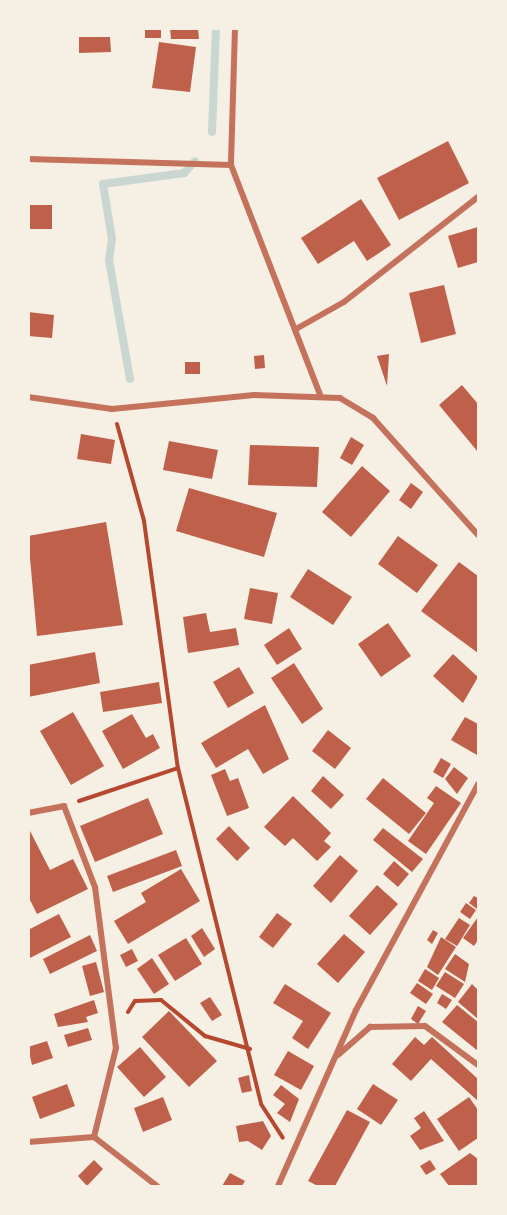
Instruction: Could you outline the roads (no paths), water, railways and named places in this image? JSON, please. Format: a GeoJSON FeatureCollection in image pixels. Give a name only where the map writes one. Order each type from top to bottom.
{"type":"FeatureCollection","features":[{"type":"Feature","properties":{"kind":"street"},"geometry":{"type":"LineString","coordinates":[[235,28],[231,165],[320,394]]}},
{"type":"Feature","properties":{"kind":"street"},"geometry":{"type":"LineString","coordinates":[[28,159],[231,165]]}},
{"type":"Feature","properties":{"kind":"street"},"geometry":{"type":"LineString","coordinates":[[296,329],[344,302],[478,197]]}},
{"type":"Feature","properties":{"kind":"street"},"geometry":{"type":"LineString","coordinates":[[28,397],[112,409],[320,394],[348,401],[373,418],[478,535]]}},
{"type":"Feature","properties":{"kind":"street"},"geometry":{"type":"LineString","coordinates":[[278,1186],[335,1058],[478,784]]}},
{"type":"Feature","properties":{"kind":"street"},"geometry":{"type":"LineString","coordinates":[[28,813],[64,806],[95,887],[116,1031],[94,1137]]}},
{"type":"Feature","properties":{"kind":"street"},"geometry":{"type":"LineString","coordinates":[[335,1058],[370,1027],[424,1026],[478,1065]]}},
{"type":"Feature","properties":{"kind":"street"},"geometry":{"type":"LineString","coordinates":[[28,1142],[94,1137],[158,1186]]}},
{"type":"Feature","properties":{"kind":"waterway"},"geometry":{"type":"LineString","coordinates":[[212,132],[216,28]]}},
{"type":"Feature","properties":{"kind":"waterway"},"geometry":{"type":"LineString","coordinates":[[130,379],[109,260],[112,239],[103,184],[184,173],[195,161]]}}]}
